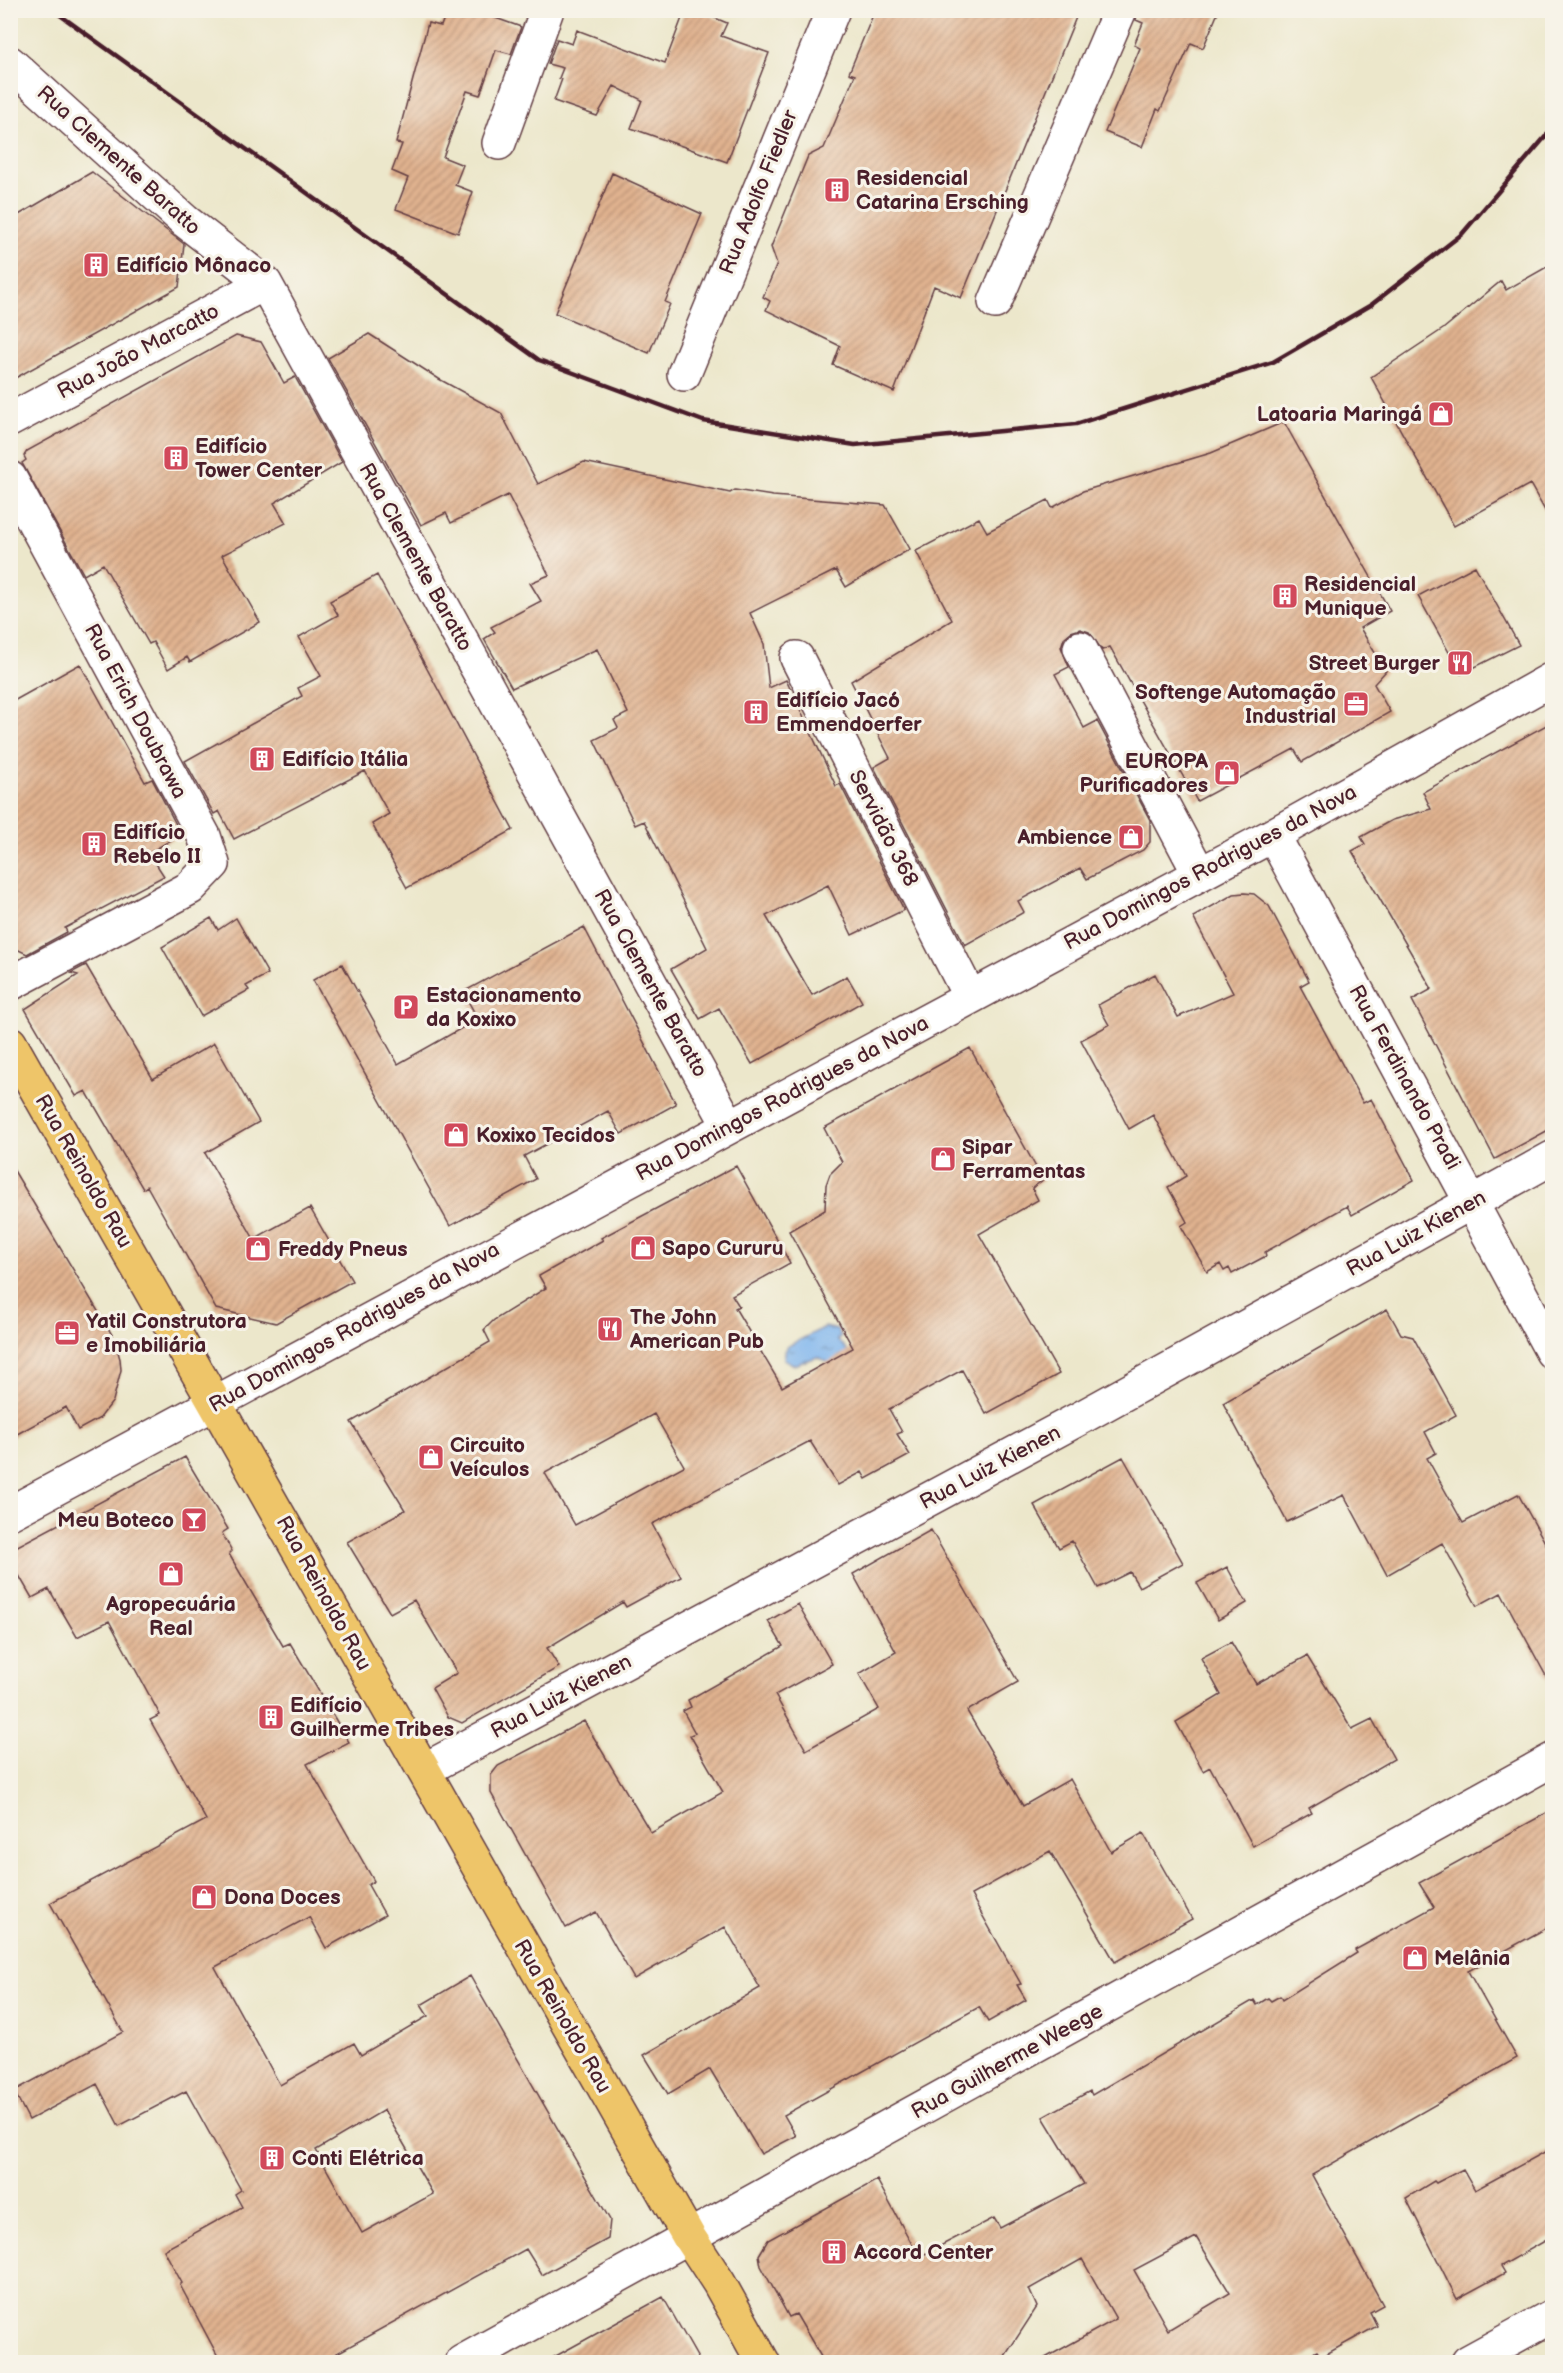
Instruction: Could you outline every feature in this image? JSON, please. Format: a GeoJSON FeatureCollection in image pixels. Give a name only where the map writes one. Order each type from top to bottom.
{"type":"FeatureCollection","features":[{"type":"Feature","properties":{"kind":"main road","name":"Rua Reinoldo Rau"},"geometry":{"type":"LineString","coordinates":[[10,1043],[217,1402],[689,2237],[719,2283],[763,2362]]}},
{"type":"Feature","properties":{"kind":"street"},"geometry":{"type":"LineString","coordinates":[[499,143],[547,10]]}},
{"type":"Feature","properties":{"kind":"street","name":"Rua Adolfo Fiedler"},"geometry":{"type":"LineString","coordinates":[[684,374],[832,10]]}},
{"type":"Feature","properties":{"kind":"street"},"geometry":{"type":"LineString","coordinates":[[995,302],[1120,10]]}},
{"type":"Feature","properties":{"kind":"street","name":"Rua Clemente Baratto"},"geometry":{"type":"LineString","coordinates":[[10,63],[185,222],[265,283],[729,1126]]}},
{"type":"Feature","properties":{"kind":"street","name":"Rua João Marcatto"},"geometry":{"type":"LineString","coordinates":[[10,420],[265,283]]}},
{"type":"Feature","properties":{"kind":"street","name":"Rua Erich Doubrawa"},"geometry":{"type":"LineString","coordinates":[[10,478],[204,836],[213,864],[190,888],[10,984]]}},
{"type":"Feature","properties":{"kind":"street"},"geometry":{"type":"LineString","coordinates":[[1080,648],[1199,873]]}},
{"type":"Feature","properties":{"kind":"street","name":"Servidão 368"},"geometry":{"type":"LineString","coordinates":[[797,658],[970,998]]}},
{"type":"Feature","properties":{"kind":"street","name":"Rua Domingos Rodrigues da Nova"},"geometry":{"type":"LineString","coordinates":[[10,1513],[1273,835],[1552,679]]}},
{"type":"Feature","properties":{"kind":"street","name":"Rua Ferdinando Pradi"},"geometry":{"type":"LineString","coordinates":[[1273,835],[1552,1352]]}},
{"type":"Feature","properties":{"kind":"street","name":"Rua Luiz Kienen"},"geometry":{"type":"LineString","coordinates":[[424,1770],[1084,1416],[1552,1158]]}},
{"type":"Feature","properties":{"kind":"street","name":"Rua Guilherme Weege"},"geometry":{"type":"LineString","coordinates":[[462,2362],[1552,1760]]}},
{"type":"Feature","properties":{"kind":"street"},"geometry":{"type":"LineString","coordinates":[[1468,2362],[1552,2316]]}},
{"type":"Feature","properties":{"kind":"water"},"geometry":{"type":"Polygon","coordinates":[[[825,1327],[837,1330],[841,1336],[837,1339],[847,1350],[845,1362],[832,1368],[826,1361],[817,1357],[794,1365],[784,1359],[786,1347],[825,1327]]]}},
{"type":"Feature","properties":{"kind":"building"},"geometry":{"type":"Polygon","coordinates":[[[447,10],[473,10],[521,27],[511,54],[496,50],[480,95],[467,91],[443,157],[463,165],[455,185],[473,192],[458,233],[396,209],[408,178],[392,171],[402,144],[396,143],[428,23],[441,26],[447,10]]]}},
{"type":"Feature","properties":{"kind":"building"},"geometry":{"type":"Polygon","coordinates":[[[685,10],[696,10],[727,23],[721,36],[769,53],[727,162],[631,128],[642,100],[614,86],[597,116],[554,101],[562,79],[559,78],[563,68],[548,64],[557,39],[572,44],[577,30],[665,63],[685,10]]]}},
{"type":"Feature","properties":{"kind":"building"},"geometry":{"type":"Polygon","coordinates":[[[875,10],[1079,10],[961,298],[934,286],[894,392],[833,365],[840,346],[766,310],[770,301],[763,297],[777,264],[771,247],[808,156],[824,148],[855,75],[849,73],[875,10]]]}},
{"type":"Feature","properties":{"kind":"building"},"geometry":{"type":"Polygon","coordinates":[[[1138,10],[1219,10],[1203,48],[1191,43],[1160,111],[1157,109],[1142,147],[1105,132],[1140,48],[1134,45],[1143,23],[1136,20],[1138,10]]]}},
{"type":"Feature","properties":{"kind":"building","name":"Edifício Mônaco"},"geometry":{"type":"Polygon","coordinates":[[[92,172],[184,244],[179,287],[10,381],[10,220],[92,172]]]}},
{"type":"Feature","properties":{"kind":"building"},"geometry":{"type":"Polygon","coordinates":[[[612,173],[702,214],[665,302],[670,304],[649,353],[555,313],[612,173]]]}},
{"type":"Feature","properties":{"kind":"building"},"geometry":{"type":"Polygon","coordinates":[[[1552,264],[1552,523],[1530,484],[1454,526],[1371,377],[1443,329],[1501,281],[1506,290],[1552,264]]]}},
{"type":"Feature","properties":{"kind":"building"},"geometry":{"type":"Polygon","coordinates":[[[369,334],[439,379],[501,413],[538,484],[584,462],[730,493],[735,490],[773,496],[885,505],[910,549],[846,587],[836,570],[750,613],[764,644],[769,688],[786,680],[836,786],[840,784],[904,910],[852,935],[828,885],[766,916],[812,995],[847,976],[862,1002],[752,1064],[719,1008],[700,1019],[671,969],[707,948],[644,821],[635,825],[594,740],[618,728],[614,720],[628,713],[597,649],[512,688],[484,639],[495,632],[491,627],[541,601],[530,583],[549,575],[508,495],[451,523],[446,513],[421,525],[328,358],[369,334]]]}},
{"type":"Feature","properties":{"kind":"building","name":"Edifício Tower Center"},"geometry":{"type":"Polygon","coordinates":[[[236,336],[261,342],[284,383],[295,377],[342,462],[274,503],[286,523],[222,555],[260,622],[190,662],[187,657],[168,669],[153,642],[149,644],[103,564],[84,575],[22,463],[26,460],[24,456],[27,451],[236,336]]]}},
{"type":"Feature","properties":{"kind":"building"},"geometry":{"type":"Polygon","coordinates":[[[1284,422],[1390,611],[1360,628],[1386,671],[1374,684],[1390,712],[1302,762],[1294,749],[1197,801],[1110,647],[1102,650],[1089,632],[1080,629],[1071,632],[1064,638],[1061,647],[1069,667],[1055,674],[1084,728],[1097,721],[1150,820],[1150,842],[1143,850],[1087,879],[1080,868],[1018,901],[1024,912],[965,945],[874,767],[890,758],[851,681],[952,620],[916,551],[979,518],[987,532],[1048,500],[1052,508],[1083,491],[1211,453],[1284,422]]]}},
{"type":"Feature","properties":{"kind":"building"},"geometry":{"type":"Polygon","coordinates":[[[1475,566],[1519,645],[1461,674],[1418,596],[1475,566]]]}},
{"type":"Feature","properties":{"kind":"building"},"geometry":{"type":"Polygon","coordinates":[[[377,575],[513,830],[407,888],[372,824],[389,814],[365,771],[234,839],[219,811],[214,814],[185,761],[302,696],[298,688],[321,676],[299,637],[338,615],[330,601],[377,575]]]}},
{"type":"Feature","properties":{"kind":"building","name":"Edifício Rebelo II"},"geometry":{"type":"Polygon","coordinates":[[[80,664],[145,782],[152,779],[181,834],[149,853],[164,876],[65,928],[67,932],[27,954],[10,946],[10,703],[80,664]]]}},
{"type":"Feature","properties":{"kind":"building"},"geometry":{"type":"Polygon","coordinates":[[[1552,722],[1552,1128],[1495,1159],[1412,1000],[1432,989],[1352,851],[1365,844],[1361,837],[1392,820],[1431,809],[1423,792],[1552,722]]]}},
{"type":"Feature","properties":{"kind":"building"},"geometry":{"type":"Polygon","coordinates":[[[1234,894],[1254,894],[1269,906],[1309,981],[1300,986],[1363,1103],[1371,1099],[1414,1180],[1352,1215],[1347,1206],[1265,1252],[1266,1256],[1232,1274],[1229,1268],[1224,1271],[1220,1264],[1207,1272],[1181,1226],[1187,1222],[1168,1187],[1186,1176],[1153,1115],[1129,1129],[1081,1040],[1109,1025],[1098,1005],[1155,974],[1178,1017],[1233,993],[1193,917],[1234,894]]]}},
{"type":"Feature","properties":{"kind":"building"},"geometry":{"type":"Polygon","coordinates":[[[211,918],[218,930],[236,918],[268,974],[246,986],[249,990],[201,1016],[162,947],[211,918]]]}},
{"type":"Feature","properties":{"kind":"building"},"geometry":{"type":"Polygon","coordinates":[[[584,927],[676,1104],[621,1134],[608,1111],[524,1156],[536,1179],[450,1226],[313,980],[342,964],[398,1064],[478,1019],[463,992],[584,927]]]}},
{"type":"Feature","properties":{"kind":"building"},"geometry":{"type":"Polygon","coordinates":[[[86,965],[153,1079],[214,1043],[259,1122],[205,1153],[254,1239],[310,1208],[352,1281],[276,1323],[216,1309],[147,1186],[143,1189],[86,1091],[76,1096],[25,1009],[78,975],[71,973],[86,965]]]}},
{"type":"Feature","properties":{"kind":"building"},"geometry":{"type":"Polygon","coordinates":[[[970,1048],[1043,1180],[1032,1188],[1038,1200],[979,1234],[1059,1374],[986,1414],[962,1370],[889,1409],[902,1432],[897,1434],[910,1455],[866,1479],[862,1472],[838,1485],[810,1441],[652,1524],[681,1577],[626,1607],[623,1602],[547,1648],[559,1667],[462,1723],[448,1717],[432,1688],[457,1673],[414,1600],[390,1613],[347,1542],[405,1510],[351,1422],[490,1342],[484,1330],[494,1320],[546,1288],[539,1276],[603,1240],[601,1238],[736,1166],[790,1263],[732,1295],[739,1306],[735,1308],[782,1387],[853,1348],[789,1231],[825,1210],[826,1185],[830,1174],[842,1162],[824,1128],[970,1048]],[[654,1414],[545,1473],[575,1525],[684,1466],[654,1414]]]}},
{"type":"Feature","properties":{"kind":"building","name":"Yatil Construtora e Imobiliária"},"geometry":{"type":"Polygon","coordinates":[[[10,1164],[114,1338],[120,1359],[121,1370],[113,1401],[100,1418],[78,1430],[66,1407],[10,1438],[10,1164]]]}},
{"type":"Feature","properties":{"kind":"building"},"geometry":{"type":"Polygon","coordinates":[[[1387,1309],[1401,1334],[1413,1337],[1456,1415],[1425,1432],[1436,1453],[1427,1458],[1463,1523],[1518,1494],[1552,1555],[1552,1687],[1501,1593],[1477,1606],[1442,1543],[1387,1575],[1344,1495],[1287,1522],[1223,1403],[1387,1309]]]}},
{"type":"Feature","properties":{"kind":"building"},"geometry":{"type":"Polygon","coordinates":[[[185,1457],[228,1529],[222,1533],[232,1551],[229,1554],[283,1646],[290,1643],[349,1742],[307,1764],[374,1881],[368,1885],[385,1915],[326,1948],[309,1917],[215,1967],[280,2085],[354,2043],[361,2055],[428,2016],[421,2005],[470,1976],[610,2220],[608,2239],[542,2275],[526,2249],[321,2362],[221,2362],[164,2250],[242,2207],[235,2194],[241,2190],[186,2091],[119,2126],[97,2084],[29,2120],[14,2091],[123,2032],[50,1903],[206,1820],[150,1720],[160,1715],[109,1621],[77,1637],[49,1589],[32,1598],[10,1560],[10,1550],[185,1457]],[[384,2110],[316,2150],[362,2233],[433,2194],[384,2110]]]}},
{"type":"Feature","properties":{"kind":"building"},"geometry":{"type":"Polygon","coordinates":[[[1123,1457],[1183,1563],[1139,1587],[1130,1572],[1098,1588],[1072,1541],[1059,1548],[1034,1505],[1123,1457]]]}},
{"type":"Feature","properties":{"kind":"building"},"geometry":{"type":"Polygon","coordinates":[[[931,1530],[1018,1682],[967,1711],[1023,1806],[1070,1779],[1111,1852],[1143,1833],[1192,1919],[1115,1962],[1050,1851],[971,1895],[1021,1984],[1017,1985],[1026,2000],[988,2022],[979,2007],[784,2115],[796,2136],[761,2154],[710,2069],[668,2094],[644,2055],[760,1988],[725,1927],[634,1979],[596,1912],[566,1928],[491,1793],[491,1775],[498,1766],[584,1721],[651,1833],[723,1792],[690,1735],[695,1733],[683,1711],[691,1707],[688,1700],[783,1646],[768,1621],[798,1604],[832,1664],[775,1695],[806,1750],[879,1709],[859,1674],[896,1652],[853,1574],[931,1530]]]}},
{"type":"Feature","properties":{"kind":"building"},"geometry":{"type":"Polygon","coordinates":[[[1227,1567],[1247,1603],[1218,1620],[1197,1583],[1227,1567]]]}},
{"type":"Feature","properties":{"kind":"building"},"geometry":{"type":"Polygon","coordinates":[[[1231,1642],[1256,1684],[1307,1656],[1352,1729],[1372,1719],[1394,1759],[1309,1808],[1312,1813],[1253,1846],[1210,1767],[1203,1771],[1176,1722],[1221,1695],[1201,1658],[1231,1642]]]}},
{"type":"Feature","properties":{"kind":"building"},"geometry":{"type":"Polygon","coordinates":[[[1552,1810],[1552,1925],[1468,1971],[1517,2058],[1312,2175],[1383,2305],[1370,2312],[1377,2326],[1321,2357],[1317,2351],[1295,2362],[1038,2362],[1116,2319],[1082,2259],[1029,2289],[1037,2307],[1001,2362],[824,2362],[796,2314],[789,2317],[761,2266],[759,2255],[768,2240],[877,2180],[919,2257],[994,2218],[1000,2228],[1084,2184],[1043,2117],[1090,2091],[1092,2095],[1254,2000],[1257,2005],[1268,1998],[1271,2001],[1280,1996],[1282,2000],[1357,1953],[1355,1950],[1434,1907],[1419,1883],[1552,1810]],[[1196,2237],[1134,2270],[1168,2330],[1230,2293],[1196,2237]]]}},
{"type":"Feature","properties":{"kind":"building"},"geometry":{"type":"Polygon","coordinates":[[[1552,2148],[1552,2237],[1501,2266],[1505,2273],[1457,2299],[1406,2198],[1434,2181],[1436,2183],[1463,2169],[1475,2190],[1552,2148]]]}},
{"type":"Feature","properties":{"kind":"building"},"geometry":{"type":"Polygon","coordinates":[[[663,2297],[700,2362],[545,2362],[614,2324],[663,2297]]]}},
{"type":"Feature","properties":{"kind":"railway"},"geometry":{"type":"LineString","coordinates":[[53,10],[539,360],[703,421],[855,445],[1076,424],[1273,362],[1371,305],[1462,234],[1552,129]]}},
{"type":"Feature","properties":{"kind":"place","name":"Residencial Catarina Ersching"},"geometry":{"type":"Point","coordinates":[837,190]}},
{"type":"Feature","properties":{"kind":"place","name":"Edifício Mônaco"},"geometry":{"type":"Point","coordinates":[96,265]}},
{"type":"Feature","properties":{"kind":"place","name":"Latoaria Maringá"},"geometry":{"type":"Point","coordinates":[1441,414]}},
{"type":"Feature","properties":{"kind":"place","name":"Edifício Tower Center"},"geometry":{"type":"Point","coordinates":[176,458]}},
{"type":"Feature","properties":{"kind":"place","name":"Residencial Munique"},"geometry":{"type":"Point","coordinates":[1285,596]}},
{"type":"Feature","properties":{"kind":"place","name":"Street Burger"},"geometry":{"type":"Point","coordinates":[1460,663]}},
{"type":"Feature","properties":{"kind":"place","name":"Softenge Automação Industrial"},"geometry":{"type":"Point","coordinates":[1356,704]}},
{"type":"Feature","properties":{"kind":"place","name":"Edifício Jacó Emmendoerfer"},"geometry":{"type":"Point","coordinates":[756,712]}},
{"type":"Feature","properties":{"kind":"place","name":"Edifício Itália"},"geometry":{"type":"Point","coordinates":[262,759]}},
{"type":"Feature","properties":{"kind":"place","name":"EUROPA Purificadores"},"geometry":{"type":"Point","coordinates":[1227,773]}},
{"type":"Feature","properties":{"kind":"place","name":"Ambience"},"geometry":{"type":"Point","coordinates":[1131,837]}},
{"type":"Feature","properties":{"kind":"place","name":"Edifício Rebelo II"},"geometry":{"type":"Point","coordinates":[94,844]}},
{"type":"Feature","properties":{"kind":"place","name":"Estacionamento da Koxixo"},"geometry":{"type":"Point","coordinates":[406,1007]}},
{"type":"Feature","properties":{"kind":"place","name":"Koxixo Tecidos"},"geometry":{"type":"Point","coordinates":[456,1135]}},
{"type":"Feature","properties":{"kind":"place","name":"Sipar Ferramentas"},"geometry":{"type":"Point","coordinates":[943,1159]}},
{"type":"Feature","properties":{"kind":"place","name":"Sapo Cururu"},"geometry":{"type":"Point","coordinates":[643,1248]}},
{"type":"Feature","properties":{"kind":"place","name":"Freddy Pneus"},"geometry":{"type":"Point","coordinates":[258,1249]}},
{"type":"Feature","properties":{"kind":"place","name":"The John American Pub"},"geometry":{"type":"Point","coordinates":[610,1329]}},
{"type":"Feature","properties":{"kind":"place","name":"Yatil Construtora e Imobiliária"},"geometry":{"type":"Point","coordinates":[67,1333]}},
{"type":"Feature","properties":{"kind":"place","name":"Circuito Veículos"},"geometry":{"type":"Point","coordinates":[431,1457]}},
{"type":"Feature","properties":{"kind":"place","name":"Meu Boteco"},"geometry":{"type":"Point","coordinates":[194,1520]}},
{"type":"Feature","properties":{"kind":"place","name":"Agropecuária Real"},"geometry":{"type":"Point","coordinates":[171,1574]}},
{"type":"Feature","properties":{"kind":"place","name":"Edifício Guilherme Tribes"},"geometry":{"type":"Point","coordinates":[271,1717]}},
{"type":"Feature","properties":{"kind":"place","name":"Dona Doces"},"geometry":{"type":"Point","coordinates":[204,1897]}},
{"type":"Feature","properties":{"kind":"place","name":"Melânia"},"geometry":{"type":"Point","coordinates":[1415,1958]}},
{"type":"Feature","properties":{"kind":"place","name":"Conti Elétrica"},"geometry":{"type":"Point","coordinates":[272,2158]}},
{"type":"Feature","properties":{"kind":"place","name":"Accord Center"},"geometry":{"type":"Point","coordinates":[834,2252]}}]}
